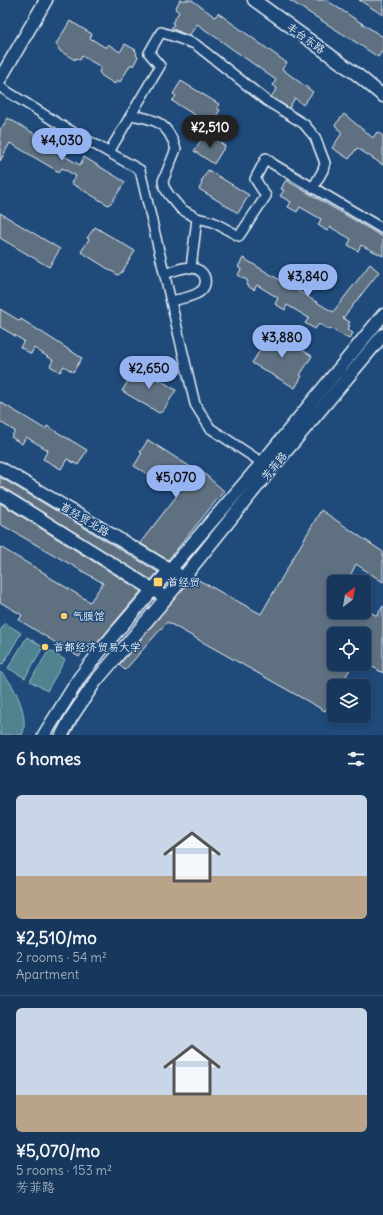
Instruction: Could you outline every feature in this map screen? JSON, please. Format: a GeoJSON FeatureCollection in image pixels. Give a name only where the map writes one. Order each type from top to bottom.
{"type":"FeatureCollection","features":[{"type":"Feature","properties":{"kind":"street"},"geometry":{"type":"LineString","coordinates":[[0,79],[46,0]]}},
{"type":"Feature","properties":{"kind":"street","name":"丰台东路"},"geometry":{"type":"LineString","coordinates":[[254,0],[359,76],[383,96]]}},
{"type":"Feature","properties":{"kind":"street"},"geometry":{"type":"LineString","coordinates":[[109,152],[160,66],[149,53],[161,32],[195,44],[267,101],[304,124],[315,137],[325,163],[323,170],[313,188]]}},
{"type":"Feature","properties":{"kind":"street","name":"丰台东路"},"geometry":{"type":"LineString","coordinates":[[359,76],[383,87]]}},
{"type":"Feature","properties":{"kind":"street"},"geometry":{"type":"LineString","coordinates":[[0,87],[64,127],[140,170],[194,404],[210,428],[267,466]]}},
{"type":"Feature","properties":{"kind":"street"},"geometry":{"type":"LineString","coordinates":[[131,115],[146,118],[163,125],[172,138],[176,148],[164,176],[164,187],[181,209],[197,218],[213,222],[239,236],[266,196],[255,179],[266,158],[273,164],[383,229]]}},
{"type":"Feature","properties":{"kind":"street"},"geometry":{"type":"LineString","coordinates":[[191,268],[197,218]]}},
{"type":"Feature","properties":{"kind":"street"},"geometry":{"type":"LineString","coordinates":[[165,274],[186,267],[195,268],[206,278],[206,284],[196,294],[171,301]]}},
{"type":"Feature","properties":{"kind":"street","name":"芳菲路"},"geometry":{"type":"LineString","coordinates":[[62,735],[71,718],[95,682],[183,578],[383,315]]}},
{"type":"Feature","properties":{"kind":"street","name":"芳菲路"},"geometry":{"type":"LineString","coordinates":[[44,735],[80,677],[102,648],[383,335]]}},
{"type":"Feature","properties":{"kind":"street","name":"首经贸北路"},"geometry":{"type":"LineString","coordinates":[[0,468],[183,578]]}},
{"type":"Feature","properties":{"kind":"street","name":"首经贸北路"},"geometry":{"type":"LineString","coordinates":[[0,494],[166,597]]}},
{"type":"Feature","properties":{"kind":"street"},"geometry":{"type":"LineString","coordinates":[[102,648],[111,650],[116,657]]}},
{"type":"Feature","properties":{"kind":"green space"},"geometry":{"type":"Polygon","coordinates":[[[5,623],[21,633],[3,664],[0,663],[0,631],[5,623]]]}},
{"type":"Feature","properties":{"kind":"green space"},"geometry":{"type":"Polygon","coordinates":[[[27,637],[43,647],[25,678],[8,668],[27,637]]]}},
{"type":"Feature","properties":{"kind":"green space"},"geometry":{"type":"Polygon","coordinates":[[[49,650],[65,660],[47,691],[30,681],[49,650]]]}},
{"type":"Feature","properties":{"kind":"green space"},"geometry":{"type":"Polygon","coordinates":[[[0,672],[11,684],[20,701],[24,720],[22,735],[0,735],[0,672]]]}},
{"type":"Feature","properties":{"kind":"building"},"geometry":{"type":"Polygon","coordinates":[[[180,0],[192,0],[215,17],[218,13],[287,63],[282,69],[313,92],[303,105],[295,98],[289,108],[271,97],[277,88],[273,85],[276,80],[197,24],[189,36],[171,28],[174,24],[172,23],[179,12],[175,9],[180,0]]]}},
{"type":"Feature","properties":{"kind":"building"},"geometry":{"type":"Polygon","coordinates":[[[289,0],[326,0],[383,37],[383,50],[378,57],[289,0]]]}},
{"type":"Feature","properties":{"kind":"building"},"geometry":{"type":"Polygon","coordinates":[[[359,0],[383,0],[383,15],[359,0]]]}},
{"type":"Feature","properties":{"kind":"building"},"geometry":{"type":"Polygon","coordinates":[[[70,21],[92,34],[90,38],[106,48],[108,44],[120,52],[125,44],[136,50],[136,55],[138,57],[133,66],[131,64],[120,82],[117,80],[115,84],[102,76],[99,72],[101,67],[82,56],[80,60],[75,58],[75,60],[60,51],[56,44],[70,21]]]}},
{"type":"Feature","properties":{"kind":"building"},"geometry":{"type":"Polygon","coordinates":[[[181,81],[219,104],[217,108],[220,110],[211,125],[172,101],[176,96],[173,94],[181,81]]]}},
{"type":"Feature","properties":{"kind":"building"},"geometry":{"type":"Polygon","coordinates":[[[344,114],[373,138],[377,132],[383,136],[383,165],[357,148],[349,159],[332,148],[342,133],[335,125],[344,114]]]}},
{"type":"Feature","properties":{"kind":"building"},"geometry":{"type":"Polygon","coordinates":[[[8,118],[67,153],[64,156],[80,165],[84,157],[125,182],[112,202],[108,205],[71,183],[76,176],[62,168],[59,172],[10,143],[0,161],[0,130],[8,118]]]}},
{"type":"Feature","properties":{"kind":"building"},"geometry":{"type":"Polygon","coordinates":[[[206,133],[225,146],[214,164],[194,151],[206,133]]]}},
{"type":"Feature","properties":{"kind":"building"},"geometry":{"type":"Polygon","coordinates":[[[208,170],[249,195],[238,213],[199,189],[208,170]]]}},
{"type":"Feature","properties":{"kind":"building"},"geometry":{"type":"Polygon","coordinates":[[[286,180],[383,237],[383,256],[361,245],[358,251],[348,245],[351,239],[330,227],[327,231],[318,225],[321,219],[300,207],[297,212],[288,207],[291,202],[280,196],[284,190],[281,189],[286,180]]]}},
{"type":"Feature","properties":{"kind":"building"},"geometry":{"type":"Polygon","coordinates":[[[0,213],[60,249],[49,267],[0,238],[0,213]]]}},
{"type":"Feature","properties":{"kind":"building"},"geometry":{"type":"Polygon","coordinates":[[[95,227],[135,251],[122,272],[118,275],[81,252],[89,239],[87,238],[95,227]]]}},
{"type":"Feature","properties":{"kind":"building"},"geometry":{"type":"Polygon","coordinates":[[[243,258],[333,312],[370,264],[379,272],[343,318],[350,322],[348,325],[350,326],[347,330],[353,333],[349,339],[319,324],[315,329],[305,323],[309,318],[287,305],[285,310],[275,304],[278,298],[257,285],[254,290],[246,285],[248,281],[238,275],[241,269],[238,267],[243,258]]]}},
{"type":"Feature","properties":{"kind":"building"},"geometry":{"type":"Polygon","coordinates":[[[0,309],[20,321],[21,319],[82,358],[73,372],[64,366],[60,372],[50,366],[53,360],[34,348],[31,354],[20,347],[24,341],[0,327],[0,309]]]}},
{"type":"Feature","properties":{"kind":"building"},"geometry":{"type":"Polygon","coordinates":[[[268,329],[312,356],[300,375],[302,376],[295,388],[252,363],[265,342],[261,340],[268,329]]]}},
{"type":"Feature","properties":{"kind":"building"},"geometry":{"type":"Polygon","coordinates":[[[135,365],[176,390],[163,411],[159,413],[122,391],[130,378],[128,377],[135,365]]]}},
{"type":"Feature","properties":{"kind":"building"},"geometry":{"type":"Polygon","coordinates":[[[0,402],[45,429],[47,426],[87,450],[78,465],[67,459],[61,469],[43,459],[48,450],[26,437],[22,444],[11,437],[15,431],[0,422],[0,402]]]}},
{"type":"Feature","properties":{"kind":"building"},"geometry":{"type":"Polygon","coordinates":[[[148,440],[197,471],[199,469],[224,491],[168,560],[140,543],[179,493],[134,466],[142,453],[140,452],[148,440]]]}},
{"type":"Feature","properties":{"kind":"building"},"geometry":{"type":"Polygon","coordinates":[[[0,477],[158,572],[151,580],[4,488],[0,487],[0,477]]]}},
{"type":"Feature","properties":{"kind":"building"},"geometry":{"type":"Polygon","coordinates":[[[0,503],[141,591],[94,647],[89,642],[79,657],[19,620],[22,615],[0,602],[0,547],[90,602],[103,583],[0,524],[0,503]]]}},
{"type":"Feature","properties":{"kind":"building"},"geometry":{"type":"Polygon","coordinates":[[[321,510],[383,552],[383,582],[356,564],[350,575],[327,575],[327,619],[371,619],[371,612],[377,616],[383,606],[383,673],[371,666],[371,627],[327,627],[327,671],[349,671],[344,679],[327,679],[327,708],[325,711],[167,622],[125,670],[119,665],[193,577],[261,614],[321,510]]]}},
{"type":"Feature","properties":{"kind":"place","name":"首经贸"},"geometry":{"type":"Point","coordinates":[158,582]}},
{"type":"Feature","properties":{"kind":"place","name":"气膜馆"},"geometry":{"type":"Point","coordinates":[64,616]}},
{"type":"Feature","properties":{"kind":"place","name":"首都经济贸易大学"},"geometry":{"type":"Point","coordinates":[45,647]}}]}
